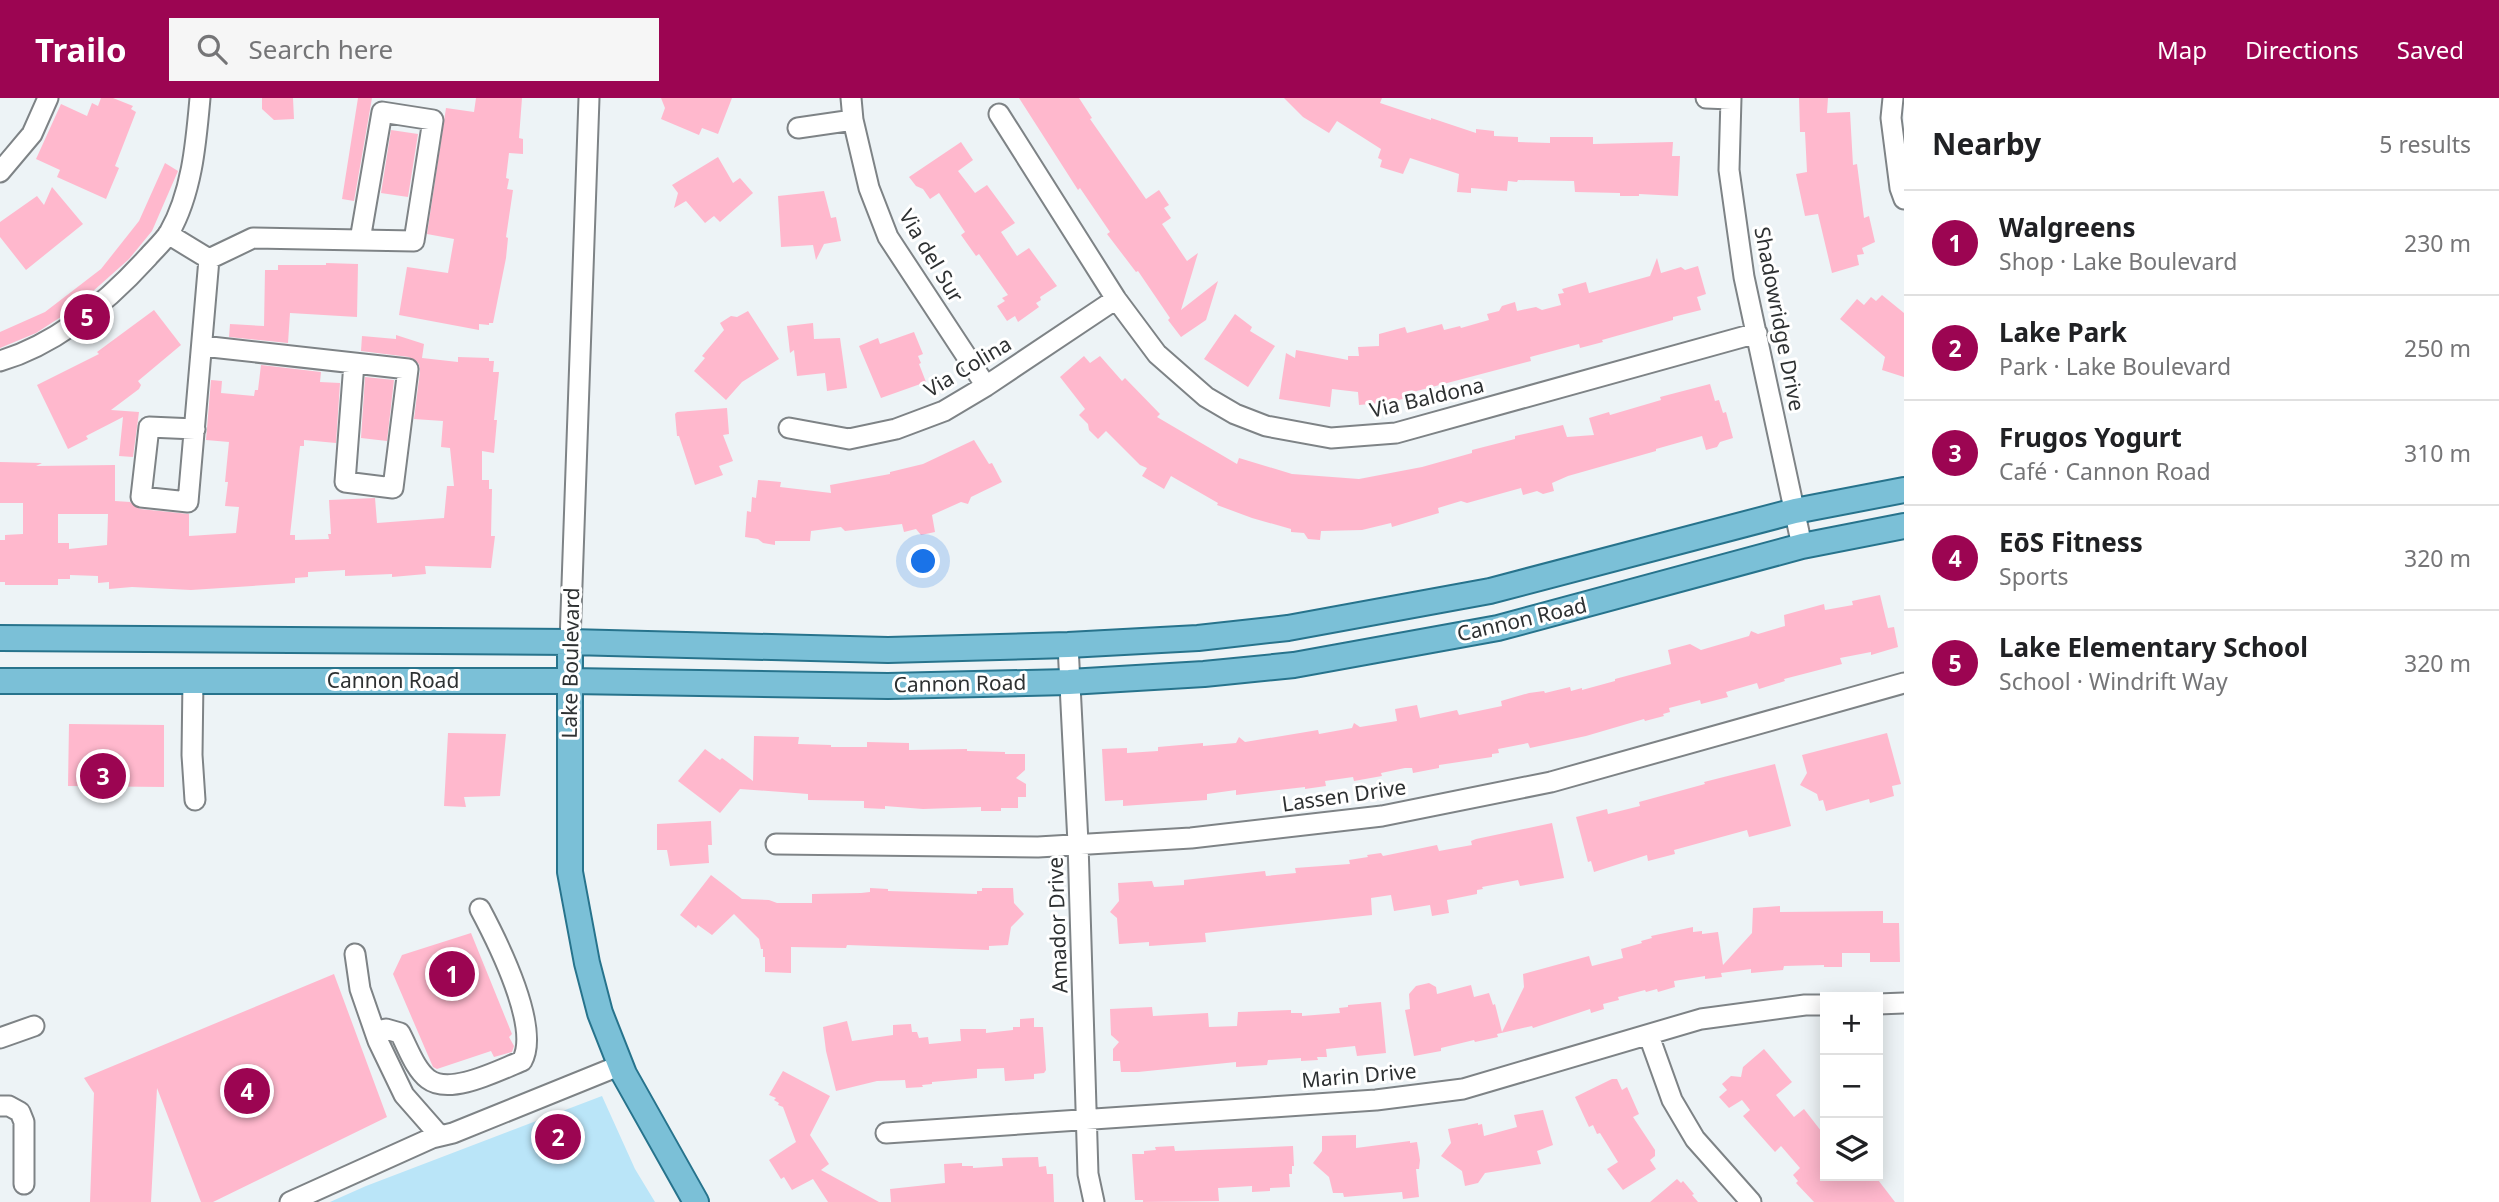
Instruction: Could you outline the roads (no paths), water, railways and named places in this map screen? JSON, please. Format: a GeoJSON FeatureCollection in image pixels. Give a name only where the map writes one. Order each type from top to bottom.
{"type":"FeatureCollection","features":[{"type":"Feature","properties":{"kind":"main road","name":"Cannon Road"},"geometry":{"type":"LineString","coordinates":[[0,638],[570,642],[888,649],[1068,645],[1198,638],[1288,628],[1490,591],[1795,511],[1904,490]]}},
{"type":"Feature","properties":{"kind":"main road","name":"Cannon Road"},"geometry":{"type":"LineString","coordinates":[[0,681],[570,681],[888,686],[1069,682],[1294,665],[1485,630],[1801,546],[1904,526]]}},
{"type":"Feature","properties":{"kind":"main road"},"geometry":{"type":"LineString","coordinates":[[193,641],[193,679]]}},
{"type":"Feature","properties":{"kind":"main road","name":"Lake Boulevard"},"geometry":{"type":"LineString","coordinates":[[570,642],[570,872],[587,963],[600,1013],[621,1065],[696,1202]]}},
{"type":"Feature","properties":{"kind":"street"},"geometry":{"type":"LineString","coordinates":[[0,173],[32,134],[48,98]]}},
{"type":"Feature","properties":{"kind":"street"},"geometry":{"type":"LineString","coordinates":[[0,361],[20,355],[74,324],[122,286],[168,234],[194,161],[200,98]]}},
{"type":"Feature","properties":{"kind":"street","name":"Lake Boulevard"},"geometry":{"type":"LineString","coordinates":[[570,642],[589,98]]}},
{"type":"Feature","properties":{"kind":"street","name":"Via del Sur"},"geometry":{"type":"LineString","coordinates":[[851,98],[853,120],[869,187],[888,237],[986,386]]}},
{"type":"Feature","properties":{"kind":"street"},"geometry":{"type":"LineString","coordinates":[[1706,98],[1731,99]]}},
{"type":"Feature","properties":{"kind":"street"},"geometry":{"type":"LineString","coordinates":[[1893,98],[1891,118],[1900,188],[1904,199]]}},
{"type":"Feature","properties":{"kind":"street","name":"Shadowridge Drive"},"geometry":{"type":"LineString","coordinates":[[1731,99],[1730,170],[1744,277],[1801,546]]}},
{"type":"Feature","properties":{"kind":"street"},"geometry":{"type":"LineString","coordinates":[[209,259],[253,238],[360,240],[414,241],[433,120],[382,113],[360,240]]}},
{"type":"Feature","properties":{"kind":"street","name":"Via Baldona"},"geometry":{"type":"LineString","coordinates":[[999,114],[1116,299],[1157,354],[1206,397],[1235,414],[1266,426],[1331,438],[1396,433],[1757,333]]}},
{"type":"Feature","properties":{"kind":"street"},"geometry":{"type":"LineString","coordinates":[[798,128],[853,120]]}},
{"type":"Feature","properties":{"kind":"street"},"geometry":{"type":"LineString","coordinates":[[168,234],[209,259]]}},
{"type":"Feature","properties":{"kind":"street"},"geometry":{"type":"LineString","coordinates":[[195,429],[209,259]]}},
{"type":"Feature","properties":{"kind":"street","name":"Via Colina"},"geometry":{"type":"LineString","coordinates":[[789,428],[849,439],[896,429],[944,411],[1116,299]]}},
{"type":"Feature","properties":{"kind":"street"},"geometry":{"type":"LineString","coordinates":[[202,346],[408,369],[393,488],[345,482],[354,363]]}},
{"type":"Feature","properties":{"kind":"street","name":"Amador Drive"},"geometry":{"type":"LineString","coordinates":[[1068,645],[1078,843],[1088,1174],[1094,1202]]}},
{"type":"Feature","properties":{"kind":"street"},"geometry":{"type":"LineString","coordinates":[[193,679],[191,755],[195,800]]}},
{"type":"Feature","properties":{"kind":"street","name":"Lassen Drive"},"geometry":{"type":"LineString","coordinates":[[776,844],[1038,847],[1191,838],[1382,816],[1551,782],[1904,683]]}},
{"type":"Feature","properties":{"kind":"street"},"geometry":{"type":"LineString","coordinates":[[375,1031],[386,1029],[400,1033],[415,1063],[429,1080],[447,1085],[472,1081],[522,1061],[526,1054],[526,1023],[504,955],[480,909]]}},
{"type":"Feature","properties":{"kind":"street"},"geometry":{"type":"LineString","coordinates":[[355,954],[360,989],[375,1031],[404,1095],[440,1136]]}},
{"type":"Feature","properties":{"kind":"street"},"geometry":{"type":"LineString","coordinates":[[1883,1004],[1904,1003]]}},
{"type":"Feature","properties":{"kind":"street","name":"Marin Drive"},"geometry":{"type":"LineString","coordinates":[[886,1133],[1376,1100],[1463,1089],[1701,1019],[1820,1005]]}},
{"type":"Feature","properties":{"kind":"street"},"geometry":{"type":"LineString","coordinates":[[0,1038],[34,1027]]}},
{"type":"Feature","properties":{"kind":"street"},"geometry":{"type":"LineString","coordinates":[[1649,1036],[1672,1100],[1695,1139],[1751,1202]]}},
{"type":"Feature","properties":{"kind":"street"},"geometry":{"type":"LineString","coordinates":[[290,1202],[440,1136],[621,1065]]}},
{"type":"Feature","properties":{"kind":"street"},"geometry":{"type":"LineString","coordinates":[[0,1106],[9,1106],[20,1112],[24,1122],[24,1184]]}},
{"type":"Feature","properties":{"kind":"place","name":"Lake Elementary School"},"geometry":{"type":"Point","coordinates":[87,317]}},
{"type":"Feature","properties":{"kind":"place","name":"Frugos Yogurt"},"geometry":{"type":"Point","coordinates":[103,776]}},
{"type":"Feature","properties":{"kind":"place","name":"Walgreens"},"geometry":{"type":"Point","coordinates":[452,974]}},
{"type":"Feature","properties":{"kind":"place","name":"EōS Fitness"},"geometry":{"type":"Point","coordinates":[247,1091]}},
{"type":"Feature","properties":{"kind":"place","name":"Lake Park"},"geometry":{"type":"Point","coordinates":[558,1137]}}]}
